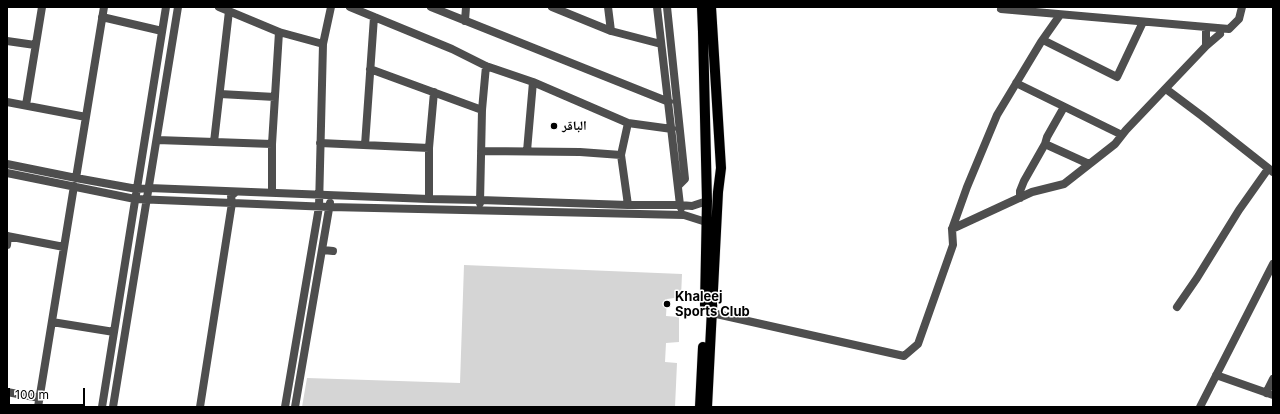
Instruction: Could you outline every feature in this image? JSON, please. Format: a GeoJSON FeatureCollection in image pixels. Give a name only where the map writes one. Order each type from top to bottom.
{"type":"FeatureCollection","features":[{"type":"Feature","properties":{"kind":"main road"},"geometry":{"type":"LineString","coordinates":[[700,407],[707,262],[704,32],[702,7]]}},
{"type":"Feature","properties":{"kind":"main road"},"geometry":{"type":"LineString","coordinates":[[707,407],[718,192],[721,168],[711,7]]}},
{"type":"Feature","properties":{"kind":"street"},"geometry":{"type":"LineString","coordinates":[[26,106],[42,7]]}},
{"type":"Feature","properties":{"kind":"street"},"geometry":{"type":"LineString","coordinates":[[38,407],[104,7]]}},
{"type":"Feature","properties":{"kind":"street"},"geometry":{"type":"LineString","coordinates":[[102,407],[166,7]]}},
{"type":"Feature","properties":{"kind":"street"},"geometry":{"type":"LineString","coordinates":[[113,407],[178,7]]}},
{"type":"Feature","properties":{"kind":"street"},"geometry":{"type":"LineString","coordinates":[[219,7],[279,32],[323,44]]}},
{"type":"Feature","properties":{"kind":"street"},"geometry":{"type":"LineString","coordinates":[[285,407],[319,207],[323,44],[331,7]]}},
{"type":"Feature","properties":{"kind":"street"},"geometry":{"type":"LineString","coordinates":[[350,7],[452,49],[486,66],[533,82],[628,123],[672,129]]}},
{"type":"Feature","properties":{"kind":"street"},"geometry":{"type":"LineString","coordinates":[[431,7],[669,102]]}},
{"type":"Feature","properties":{"kind":"street"},"geometry":{"type":"LineString","coordinates":[[465,21],[466,7]]}},
{"type":"Feature","properties":{"kind":"street"},"geometry":{"type":"LineString","coordinates":[[552,7],[611,31],[661,44]]}},
{"type":"Feature","properties":{"kind":"street"},"geometry":{"type":"LineString","coordinates":[[608,7],[611,31]]}},
{"type":"Feature","properties":{"kind":"street"},"geometry":{"type":"LineString","coordinates":[[657,7],[680,205],[684,215]]}},
{"type":"Feature","properties":{"kind":"street"},"geometry":{"type":"LineString","coordinates":[[667,7],[685,179],[678,186]]}},
{"type":"Feature","properties":{"kind":"street"},"geometry":{"type":"LineString","coordinates":[[1002,7],[1001,9],[1060,15],[1229,29],[1239,19],[1242,7]]}},
{"type":"Feature","properties":{"kind":"street"},"geometry":{"type":"LineString","coordinates":[[214,142],[229,11]]}},
{"type":"Feature","properties":{"kind":"street"},"geometry":{"type":"LineString","coordinates":[[712,313],[904,356],[918,344],[953,245],[952,229],[967,187],[997,115],[1060,15]]}},
{"type":"Feature","properties":{"kind":"street"},"geometry":{"type":"LineString","coordinates":[[102,17],[162,30]]}},
{"type":"Feature","properties":{"kind":"street"},"geometry":{"type":"LineString","coordinates":[[365,145],[374,17]]}},
{"type":"Feature","properties":{"kind":"street"},"geometry":{"type":"LineString","coordinates":[[1043,40],[1117,77],[1143,22]]}},
{"type":"Feature","properties":{"kind":"street"},"geometry":{"type":"LineString","coordinates":[[1206,27],[1206,46]]}},
{"type":"Feature","properties":{"kind":"street"},"geometry":{"type":"LineString","coordinates":[[272,193],[272,144],[279,32]]}},
{"type":"Feature","properties":{"kind":"street"},"geometry":{"type":"LineString","coordinates":[[952,229],[1032,192],[1064,184],[1114,144],[1206,46],[1220,34]]}},
{"type":"Feature","properties":{"kind":"street"},"geometry":{"type":"LineString","coordinates":[[7,41],[35,46]]}},
{"type":"Feature","properties":{"kind":"street"},"geometry":{"type":"LineString","coordinates":[[480,210],[482,110],[486,66]]}},
{"type":"Feature","properties":{"kind":"street"},"geometry":{"type":"LineString","coordinates":[[370,69],[482,110]]}},
{"type":"Feature","properties":{"kind":"street"},"geometry":{"type":"LineString","coordinates":[[527,152],[533,82]]}},
{"type":"Feature","properties":{"kind":"street"},"geometry":{"type":"LineString","coordinates":[[1016,84],[1122,135]]}},
{"type":"Feature","properties":{"kind":"street"},"geometry":{"type":"LineString","coordinates":[[1166,88],[1271,170],[1239,210],[1197,278],[1177,307]]}},
{"type":"Feature","properties":{"kind":"street"},"geometry":{"type":"LineString","coordinates":[[429,199],[430,148],[434,92]]}},
{"type":"Feature","properties":{"kind":"street"},"geometry":{"type":"LineString","coordinates":[[220,94],[275,97]]}},
{"type":"Feature","properties":{"kind":"street"},"geometry":{"type":"LineString","coordinates":[[7,102],[86,117]]}},
{"type":"Feature","properties":{"kind":"street"},"geometry":{"type":"LineString","coordinates":[[1020,198],[1020,190],[1024,181],[1064,107]]}},
{"type":"Feature","properties":{"kind":"street"},"geometry":{"type":"LineString","coordinates":[[628,123],[621,155],[628,205]]}},
{"type":"Feature","properties":{"kind":"street"},"geometry":{"type":"LineString","coordinates":[[157,140],[272,144]]}},
{"type":"Feature","properties":{"kind":"street"},"geometry":{"type":"LineString","coordinates":[[320,143],[430,148]]}},
{"type":"Feature","properties":{"kind":"street"},"geometry":{"type":"LineString","coordinates":[[1045,144],[1090,164]]}},
{"type":"Feature","properties":{"kind":"street"},"geometry":{"type":"LineString","coordinates":[[481,151],[580,152],[621,155]]}},
{"type":"Feature","properties":{"kind":"street"},"geometry":{"type":"LineString","coordinates":[[7,164],[135,199],[147,200],[319,207],[684,215],[706,222]]}},
{"type":"Feature","properties":{"kind":"street"},"geometry":{"type":"LineString","coordinates":[[7,173],[137,189],[149,188],[628,205],[692,206],[707,201]]}},
{"type":"Feature","properties":{"kind":"street"},"geometry":{"type":"LineString","coordinates":[[200,407],[232,203],[231,196],[236,192]]}},
{"type":"Feature","properties":{"kind":"street"},"geometry":{"type":"LineString","coordinates":[[295,407],[323,250],[331,195]]}},
{"type":"Feature","properties":{"kind":"street"},"geometry":{"type":"LineString","coordinates":[[7,245],[8,236],[64,247]]}},
{"type":"Feature","properties":{"kind":"street"},"geometry":{"type":"LineString","coordinates":[[323,250],[333,251]]}},
{"type":"Feature","properties":{"kind":"street"},"geometry":{"type":"LineString","coordinates":[[1200,407],[1273,264]]}},
{"type":"Feature","properties":{"kind":"street"},"geometry":{"type":"LineString","coordinates":[[52,322],[114,332]]}},
{"type":"Feature","properties":{"kind":"street"},"geometry":{"type":"LineString","coordinates":[[1216,375],[1270,394],[1273,379]]}},
{"type":"Feature","properties":{"kind":"street"},"geometry":{"type":"LineString","coordinates":[[7,392],[40,398]]}},
{"type":"Feature","properties":{"kind":"shaded area"},"geometry":{"type":"Polygon","coordinates":[[[464,265],[682,274],[681,297],[667,299],[666,316],[679,317],[679,342],[666,343],[665,362],[677,363],[675,407],[302,407],[307,378],[460,383],[464,265]]]}},
{"type":"Feature","properties":{"kind":"place","name":"الباقر"},"geometry":{"type":"Point","coordinates":[554,126]}},
{"type":"Feature","properties":{"kind":"place","name":"Khaleej Sports Club"},"geometry":{"type":"Point","coordinates":[667,304]}}]}
